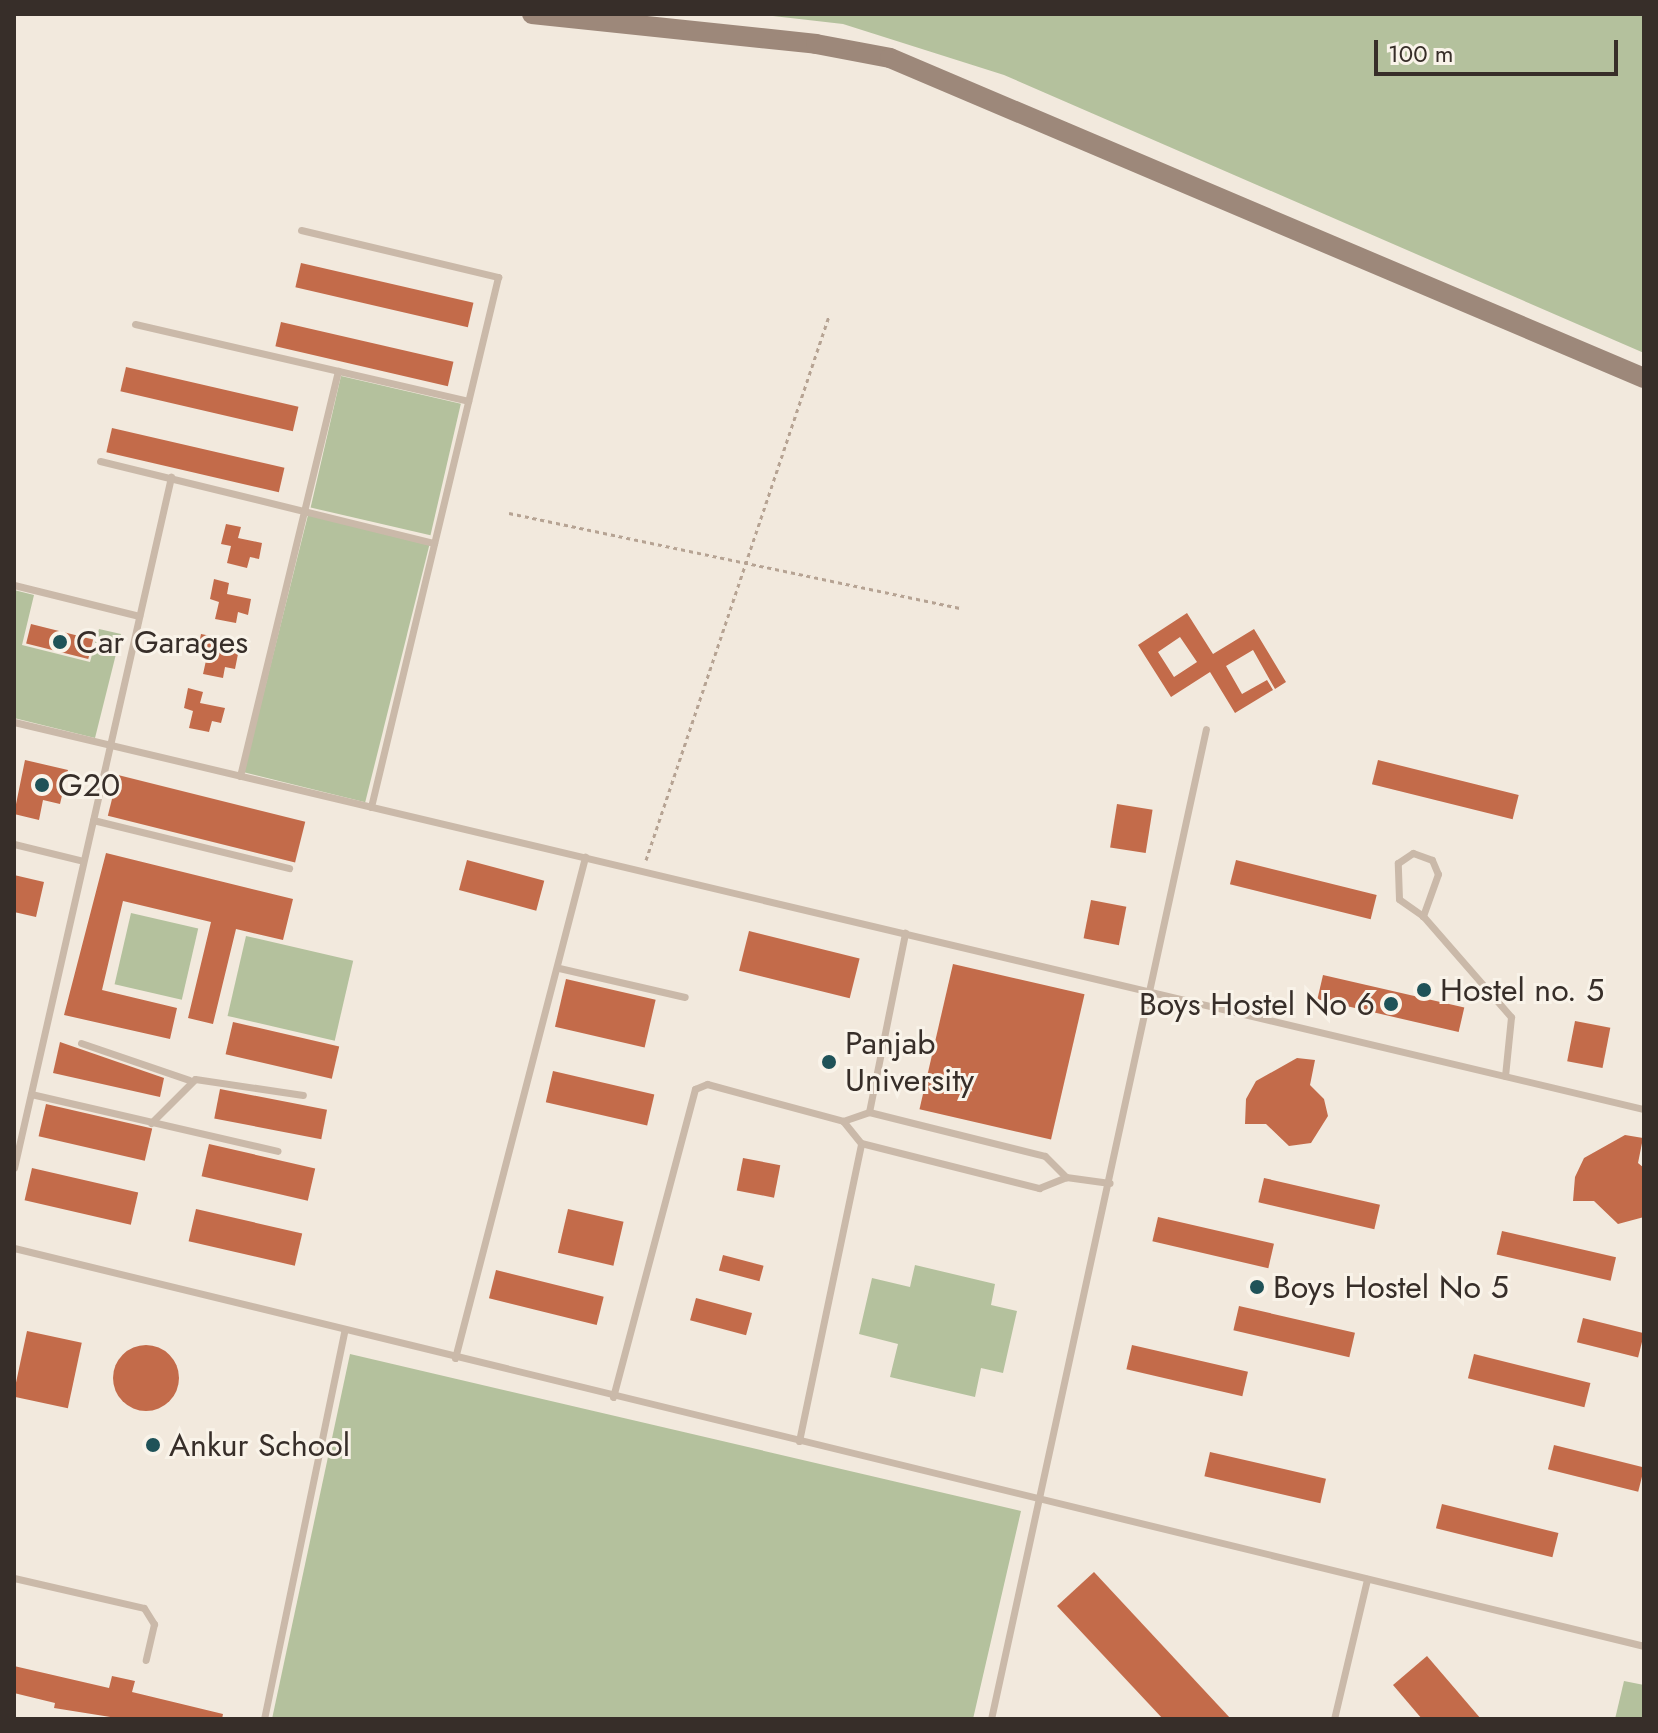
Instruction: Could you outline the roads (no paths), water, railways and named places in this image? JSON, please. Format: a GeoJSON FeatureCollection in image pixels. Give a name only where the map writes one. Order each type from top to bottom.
{"type":"FeatureCollection","features":[{"type":"Feature","properties":{"kind":"street"},"geometry":{"type":"LineString","coordinates":[[532,14],[816,44],[890,58],[1644,378]]}},
{"type":"Feature","properties":{"kind":"lane"},"geometry":{"type":"LineString","coordinates":[[301,230],[498,277],[371,807]]}},
{"type":"Feature","properties":{"kind":"lane"},"geometry":{"type":"LineString","coordinates":[[135,324],[468,401]]}},
{"type":"Feature","properties":{"kind":"lane"},"geometry":{"type":"LineString","coordinates":[[240,776],[338,371]]}},
{"type":"Feature","properties":{"kind":"lane"},"geometry":{"type":"LineString","coordinates":[[100,461],[305,508],[434,543]]}},
{"type":"Feature","properties":{"kind":"lane"},"geometry":{"type":"LineString","coordinates":[[14,1168],[171,477]]}},
{"type":"Feature","properties":{"kind":"lane"},"geometry":{"type":"LineString","coordinates":[[14,585],[139,616]]}},
{"type":"Feature","properties":{"kind":"lane"},"geometry":{"type":"LineString","coordinates":[[14,722],[1644,1109]]}},
{"type":"Feature","properties":{"kind":"lane"},"geometry":{"type":"LineString","coordinates":[[991,1719],[1152,992],[1206,729]]}},
{"type":"Feature","properties":{"kind":"lane"},"geometry":{"type":"LineString","coordinates":[[93,820],[289,868]]}},
{"type":"Feature","properties":{"kind":"lane"},"geometry":{"type":"LineString","coordinates":[[14,844],[83,861]]}},
{"type":"Feature","properties":{"kind":"lane"},"geometry":{"type":"LineString","coordinates":[[1423,916],[1438,874],[1432,860],[1413,853],[1398,863],[1399,899],[1423,916],[1511,1017],[1505,1076]]}},
{"type":"Feature","properties":{"kind":"lane"},"geometry":{"type":"LineString","coordinates":[[455,1358],[559,968],[585,857]]}},
{"type":"Feature","properties":{"kind":"lane"},"geometry":{"type":"LineString","coordinates":[[869,1112],[905,933]]}},
{"type":"Feature","properties":{"kind":"lane"},"geometry":{"type":"LineString","coordinates":[[559,968],[685,997]]}},
{"type":"Feature","properties":{"kind":"lane"},"geometry":{"type":"LineString","coordinates":[[81,1043],[189,1080],[303,1095]]}},
{"type":"Feature","properties":{"kind":"lane"},"geometry":{"type":"LineString","coordinates":[[151,1123],[189,1080]]}},
{"type":"Feature","properties":{"kind":"lane"},"geometry":{"type":"LineString","coordinates":[[613,1397],[695,1089],[707,1084],[843,1121],[869,1112],[1045,1156],[1066,1177]]}},
{"type":"Feature","properties":{"kind":"lane"},"geometry":{"type":"LineString","coordinates":[[31,1094],[277,1151]]}},
{"type":"Feature","properties":{"kind":"lane"},"geometry":{"type":"LineString","coordinates":[[843,1121],[861,1143],[1039,1188],[1066,1177],[1110,1183]]}},
{"type":"Feature","properties":{"kind":"lane"},"geometry":{"type":"LineString","coordinates":[[799,1441],[861,1143]]}},
{"type":"Feature","properties":{"kind":"lane"},"geometry":{"type":"LineString","coordinates":[[14,1248],[613,1397],[1644,1646]]}},
{"type":"Feature","properties":{"kind":"lane"},"geometry":{"type":"LineString","coordinates":[[264,1719],[344,1331]]}},
{"type":"Feature","properties":{"kind":"lane"},"geometry":{"type":"LineString","coordinates":[[14,1578],[144,1608],[154,1624],[146,1660]]}},
{"type":"Feature","properties":{"kind":"lane"},"geometry":{"type":"LineString","coordinates":[[1334,1719],[1367,1579]]}},
{"type":"Feature","properties":{"kind":"place","name":"Car Garages"},"geometry":{"type":"Point","coordinates":[60,642]}},
{"type":"Feature","properties":{"kind":"place","name":"G20"},"geometry":{"type":"Point","coordinates":[42,785]}},
{"type":"Feature","properties":{"kind":"place","name":"Hostel no. 5"},"geometry":{"type":"Point","coordinates":[1424,990]}},
{"type":"Feature","properties":{"kind":"place","name":"Boys Hostel No 6"},"geometry":{"type":"Point","coordinates":[1391,1004]}},
{"type":"Feature","properties":{"kind":"place","name":"Panjab University"},"geometry":{"type":"Point","coordinates":[829,1062]}},
{"type":"Feature","properties":{"kind":"place","name":"Boys Hostel No 5"},"geometry":{"type":"Point","coordinates":[1257,1287]}},
{"type":"Feature","properties":{"kind":"place","name":"Ankur School"},"geometry":{"type":"Point","coordinates":[153,1445]}}]}
